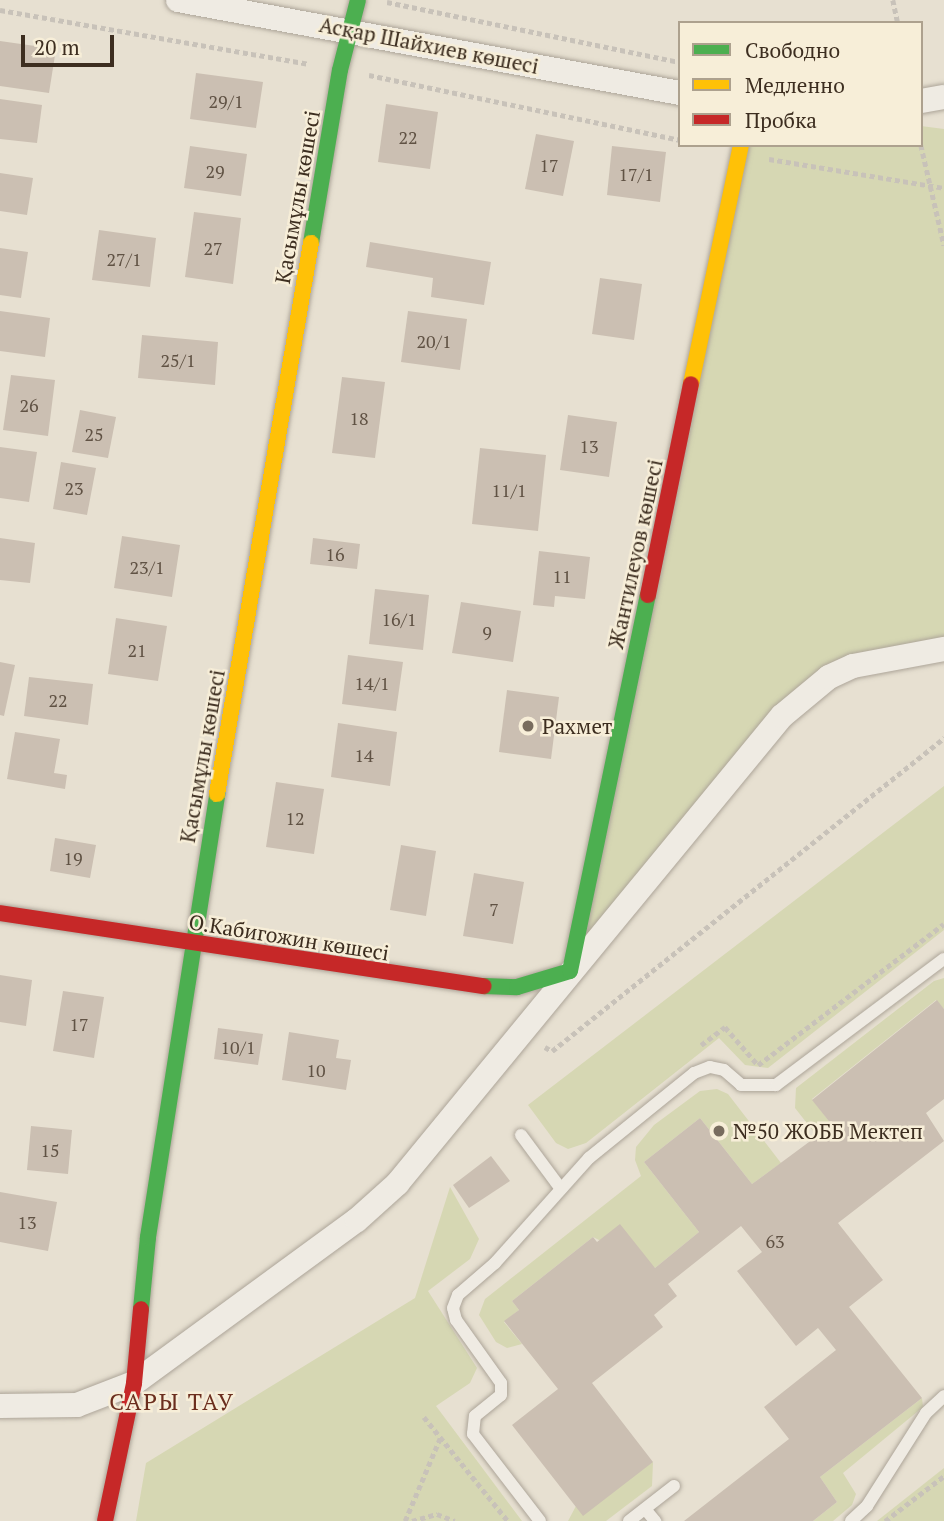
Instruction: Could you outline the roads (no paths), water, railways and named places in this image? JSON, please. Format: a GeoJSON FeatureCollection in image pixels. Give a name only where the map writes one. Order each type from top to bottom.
{"type":"FeatureCollection","features":[{"type":"Feature","properties":{"kind":"street","name":"Асқар Шайхиев көшесі"},"geometry":{"type":"LineString","coordinates":[[178,0],[353,29],[678,93]]}},
{"type":"Feature","properties":{"kind":"street","name":"Қасымұлы көшесі"},"geometry":{"type":"LineString","coordinates":[[104,1521],[134,1383],[148,1237],[192,943],[338,83],[358,0]]}},
{"type":"Feature","properties":{"kind":"street"},"geometry":{"type":"LineString","coordinates":[[923,101],[944,97]]}},
{"type":"Feature","properties":{"kind":"street","name":"Жантилеуов көшесі"},"geometry":{"type":"LineString","coordinates":[[570,971],[740,149]]}},
{"type":"Feature","properties":{"kind":"street"},"geometry":{"type":"LineString","coordinates":[[0,1406],[77,1405],[134,1383],[283,1276],[397,1184],[570,971],[805,694],[853,666],[944,649]]}},
{"type":"Feature","properties":{"kind":"street","name":"О.Кабигожин көшесі"},"geometry":{"type":"LineString","coordinates":[[0,913],[458,985],[517,987],[570,971]]}},
{"type":"Feature","properties":{"kind":"lane"},"geometry":{"type":"LineString","coordinates":[[540,1521],[473,1434],[475,1416],[501,1395],[501,1383],[456,1320],[453,1308],[458,1295],[495,1264],[589,1158],[694,1073],[710,1067],[724,1070],[741,1085],[776,1085],[944,959]]}},
{"type":"Feature","properties":{"kind":"lane"},"geometry":{"type":"LineString","coordinates":[[521,1135],[561,1189]]}},
{"type":"Feature","properties":{"kind":"lane"},"geometry":{"type":"LineString","coordinates":[[851,1521],[867,1506],[926,1413],[944,1396]]}},
{"type":"Feature","properties":{"kind":"lane"},"geometry":{"type":"LineString","coordinates":[[629,1521],[674,1486]]}},
{"type":"Feature","properties":{"kind":"lane"},"geometry":{"type":"LineString","coordinates":[[645,1509],[655,1521]]}},
{"type":"Feature","properties":{"kind":"place","name":"Рахмет"},"geometry":{"type":"Point","coordinates":[528,726]}},
{"type":"Feature","properties":{"kind":"place","name":"№50 ЖОББ Мектеп"},"geometry":{"type":"Point","coordinates":[719,1131]}},
{"type":"Feature","properties":{"kind":"district","name":"САРЫ ТАУ"},"geometry":{"type":"Point","coordinates":[172,1402]}}]}
